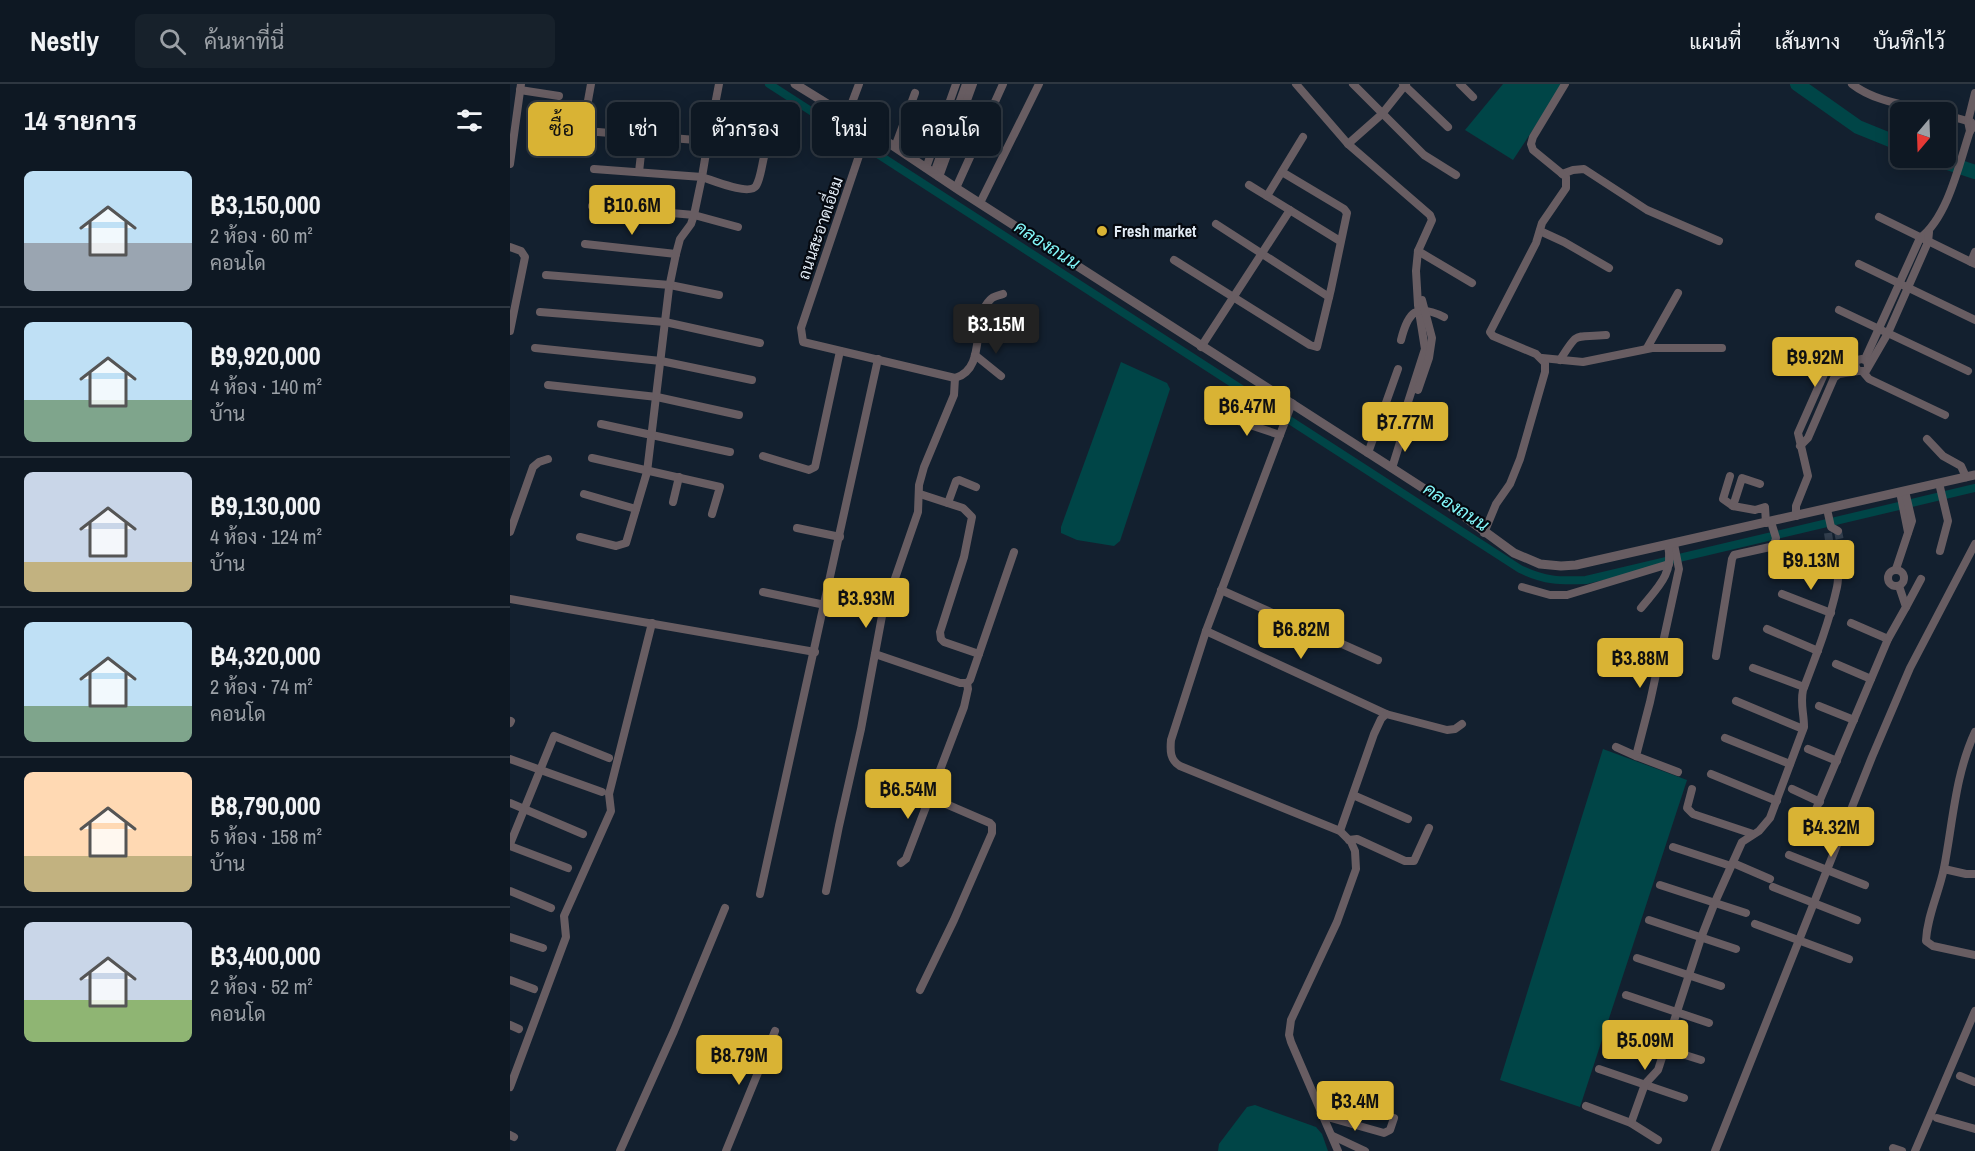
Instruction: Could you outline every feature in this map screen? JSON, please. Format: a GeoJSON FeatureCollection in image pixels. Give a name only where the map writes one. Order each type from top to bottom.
{"type":"FeatureCollection","features":[{"type":"Feature","properties":{"kind":"street"},"geometry":{"type":"LineString","coordinates":[[588,102],[591,84]]}},
{"type":"Feature","properties":{"kind":"street"},"geometry":{"type":"LineString","coordinates":[[716,102],[719,84]]}},
{"type":"Feature","properties":{"kind":"street"},"geometry":{"type":"LineString","coordinates":[[795,84],[824,102]]}},
{"type":"Feature","properties":{"kind":"street"},"geometry":{"type":"LineString","coordinates":[[852,102],[859,84]]}},
{"type":"Feature","properties":{"kind":"street"},"geometry":{"type":"LineString","coordinates":[[933,173],[956,84]]}},
{"type":"Feature","properties":{"kind":"street"},"geometry":{"type":"LineString","coordinates":[[933,173],[966,84]]}},
{"type":"Feature","properties":{"kind":"street"},"geometry":{"type":"LineString","coordinates":[[933,173],[973,84]]}},
{"type":"Feature","properties":{"kind":"street"},"geometry":{"type":"LineString","coordinates":[[956,188],[1003,84]]}},
{"type":"Feature","properties":{"kind":"street"},"geometry":{"type":"LineString","coordinates":[[980,204],[1039,84]]}},
{"type":"Feature","properties":{"kind":"street"},"geometry":{"type":"LineString","coordinates":[[1296,84],[1348,144],[1430,215],[1432,220],[1418,251],[1416,271],[1425,349],[1416,390],[1390,467]]}},
{"type":"Feature","properties":{"kind":"street"},"geometry":{"type":"LineString","coordinates":[[1353,84],[1424,155],[1456,175]]}},
{"type":"Feature","properties":{"kind":"street"},"geometry":{"type":"LineString","coordinates":[[1460,84],[1473,97]]}},
{"type":"Feature","properties":{"kind":"street"},"geometry":{"type":"LineString","coordinates":[[1484,533],[1497,504],[1510,484],[1520,459],[1545,372],[1545,363],[1542,358],[1493,336],[1490,332],[1536,243],[1542,223],[1566,188],[1567,182],[1562,174],[1533,150],[1531,144],[1533,136],[1565,84]]}},
{"type":"Feature","properties":{"kind":"street"},"geometry":{"type":"LineString","coordinates":[[1852,84],[1868,94],[1898,102]]}},
{"type":"Feature","properties":{"kind":"street"},"geometry":{"type":"LineString","coordinates":[[1348,144],[1382,114],[1404,85],[1448,127]]}},
{"type":"Feature","properties":{"kind":"street"},"geometry":{"type":"LineString","coordinates":[[510,164],[520,87],[559,96]]}},
{"type":"Feature","properties":{"kind":"street"},"geometry":{"type":"LineString","coordinates":[[895,147],[915,93]]}},
{"type":"Feature","properties":{"kind":"street"},"geometry":{"type":"LineString","coordinates":[[1800,446],[1808,438],[1834,378],[1839,374],[1864,367],[1888,333],[1928,242],[1929,232],[1947,198],[1958,170],[1972,125],[1975,93]]}},
{"type":"Feature","properties":{"kind":"street"},"geometry":{"type":"LineString","coordinates":[[1956,119],[1972,125]]}},
{"type":"Feature","properties":{"kind":"street"},"geometry":{"type":"LineString","coordinates":[[598,132],[607,133]]}},
{"type":"Feature","properties":{"kind":"street"},"geometry":{"type":"LineString","coordinates":[[1267,196],[1303,137]]}},
{"type":"Feature","properties":{"kind":"street"},"geometry":{"type":"LineString","coordinates":[[889,144],[1201,346],[1290,407],[1443,501],[1514,553],[1540,564],[1576,565],[1671,546],[1903,494],[1973,475]]}},
{"type":"Feature","properties":{"kind":"street"},"geometry":{"type":"LineString","coordinates":[[639,172],[641,156]]}},
{"type":"Feature","properties":{"kind":"street"},"geometry":{"type":"LineString","coordinates":[[580,537],[616,546],[626,543],[647,470],[665,322],[676,254],[680,239],[691,224],[694,215],[706,156]]}},
{"type":"Feature","properties":{"kind":"street"},"geometry":{"type":"LineString","coordinates":[[594,169],[702,177],[742,190],[752,189],[756,185],[764,156]]}},
{"type":"Feature","properties":{"kind":"street","name":"ถนนสะอาดเอี่ยม"},"geometry":{"type":"LineString","coordinates":[[840,351],[803,342],[801,328],[858,156]]}},
{"type":"Feature","properties":{"kind":"street"},"geometry":{"type":"LineString","coordinates":[[1562,174],[1584,169],[1647,210],[1719,241]]}},
{"type":"Feature","properties":{"kind":"street"},"geometry":{"type":"LineString","coordinates":[[1174,260],[1317,347],[1320,343],[1340,241],[1347,218],[1344,210],[1282,172]]}},
{"type":"Feature","properties":{"kind":"street"},"geometry":{"type":"LineString","coordinates":[[1250,185],[1340,241]]}},
{"type":"Feature","properties":{"kind":"street"},"geometry":{"type":"LineString","coordinates":[[592,206],[694,215],[738,227]]}},
{"type":"Feature","properties":{"kind":"street"},"geometry":{"type":"LineString","coordinates":[[1201,346],[1290,210]]}},
{"type":"Feature","properties":{"kind":"street"},"geometry":{"type":"LineString","coordinates":[[1879,217],[1973,263],[1975,252]]}},
{"type":"Feature","properties":{"kind":"street"},"geometry":{"type":"LineString","coordinates":[[1216,224],[1329,297]]}},
{"type":"Feature","properties":{"kind":"street"},"geometry":{"type":"LineString","coordinates":[[1540,231],[1610,268]]}},
{"type":"Feature","properties":{"kind":"street"},"geometry":{"type":"LineString","coordinates":[[1864,367],[1920,238],[1929,232]]}},
{"type":"Feature","properties":{"kind":"street"},"geometry":{"type":"LineString","coordinates":[[585,244],[676,254]]}},
{"type":"Feature","properties":{"kind":"street"},"geometry":{"type":"LineString","coordinates":[[510,248],[521,251],[525,257],[510,331]]}},
{"type":"Feature","properties":{"kind":"street"},"geometry":{"type":"LineString","coordinates":[[1418,251],[1472,283]]}},
{"type":"Feature","properties":{"kind":"street"},"geometry":{"type":"LineString","coordinates":[[1859,264],[1975,320]]}},
{"type":"Feature","properties":{"kind":"street"},"geometry":{"type":"LineString","coordinates":[[546,275],[670,285],[719,295]]}},
{"type":"Feature","properties":{"kind":"street"},"geometry":{"type":"LineString","coordinates":[[1647,348],[1678,293]]}},
{"type":"Feature","properties":{"kind":"street"},"geometry":{"type":"LineString","coordinates":[[763,456],[809,470],[815,466],[840,351],[955,378],[965,373],[975,355],[984,308],[994,297],[1003,294]]}},
{"type":"Feature","properties":{"kind":"street"},"geometry":{"type":"LineString","coordinates":[[1401,340],[1407,319],[1421,310],[1429,309],[1444,317]]}},
{"type":"Feature","properties":{"kind":"street"},"geometry":{"type":"LineString","coordinates":[[1839,310],[1968,371]]}},
{"type":"Feature","properties":{"kind":"street"},"geometry":{"type":"LineString","coordinates":[[540,312],[665,322],[760,342]]}},
{"type":"Feature","properties":{"kind":"street"},"geometry":{"type":"LineString","coordinates":[[1560,360],[1574,339],[1579,336],[1606,334]]}},
{"type":"Feature","properties":{"kind":"street"},"geometry":{"type":"LineString","coordinates":[[535,348],[661,361],[752,380]]}},
{"type":"Feature","properties":{"kind":"street"},"geometry":{"type":"LineString","coordinates":[[1542,358],[1583,362],[1647,348],[1722,348]]}},
{"type":"Feature","properties":{"kind":"street"},"geometry":{"type":"LineString","coordinates":[[1818,354],[1832,365]]}},
{"type":"Feature","properties":{"kind":"street"},"geometry":{"type":"LineString","coordinates":[[975,355],[1000,376]]}},
{"type":"Feature","properties":{"kind":"street"},"geometry":{"type":"LineString","coordinates":[[760,894],[878,359]]}},
{"type":"Feature","properties":{"kind":"street"},"geometry":{"type":"LineString","coordinates":[[1797,516],[1796,506],[1808,476],[1798,433],[1825,372],[1832,365],[1847,360],[1855,362],[1860,359],[1869,379],[1945,415]]}},
{"type":"Feature","properties":{"kind":"street"},"geometry":{"type":"LineString","coordinates":[[1368,453],[1398,369]]}},
{"type":"Feature","properties":{"kind":"street"},"geometry":{"type":"LineString","coordinates":[[826,891],[861,729],[882,616],[918,512],[919,485],[924,467],[954,395],[955,378]]}},
{"type":"Feature","properties":{"kind":"street"},"geometry":{"type":"LineString","coordinates":[[548,385],[657,397],[739,415]]}},
{"type":"Feature","properties":{"kind":"street"},"geometry":{"type":"LineString","coordinates":[[1290,407],[1206,631],[1171,740],[1170,752],[1175,763],[1260,800],[1341,831],[1355,851],[1356,869],[1337,922],[1289,1028],[1291,1042],[1338,1151]]}},
{"type":"Feature","properties":{"kind":"street"},"geometry":{"type":"LineString","coordinates":[[1223,416],[1281,431]]}},
{"type":"Feature","properties":{"kind":"street"},"geometry":{"type":"LineString","coordinates":[[601,424],[730,452]]}},
{"type":"Feature","properties":{"kind":"street"},"geometry":{"type":"LineString","coordinates":[[1927,439],[1943,456],[1973,475]]}},
{"type":"Feature","properties":{"kind":"street"},"geometry":{"type":"LineString","coordinates":[[592,458],[720,487],[712,514]]}},
{"type":"Feature","properties":{"kind":"street"},"geometry":{"type":"LineString","coordinates":[[510,532],[533,467],[548,459]]}},
{"type":"Feature","properties":{"kind":"street"},"geometry":{"type":"LineString","coordinates":[[1716,656],[1732,558],[1734,555],[1770,547],[1774,545],[1776,538],[1765,507],[1755,510],[1733,506],[1723,499],[1730,476]]}},
{"type":"Feature","properties":{"kind":"street"},"geometry":{"type":"LineString","coordinates":[[673,502],[679,477]]}},
{"type":"Feature","properties":{"kind":"street"},"geometry":{"type":"LineString","coordinates":[[1733,506],[1742,478],[1760,484]]}},
{"type":"Feature","properties":{"kind":"street"},"geometry":{"type":"LineString","coordinates":[[948,503],[956,481],[959,480],[976,487]]}},
{"type":"Feature","properties":{"kind":"street"},"geometry":{"type":"LineString","coordinates":[[1940,485],[1948,521],[1940,551]]}},
{"type":"Feature","properties":{"kind":"street"},"geometry":{"type":"LineString","coordinates":[[584,494],[636,509]]}},
{"type":"Feature","properties":{"kind":"street"},"geometry":{"type":"LineString","coordinates":[[920,494],[963,508],[972,517],[964,556],[942,621],[941,639],[979,654]]}},
{"type":"Feature","properties":{"kind":"street"},"geometry":{"type":"LineString","coordinates":[[1896,569],[1904,576],[1902,583],[1892,585],[1887,579],[1889,572],[1896,569],[1908,532],[1903,494]]}},
{"type":"Feature","properties":{"kind":"street"},"geometry":{"type":"LineString","coordinates":[[1827,511],[1832,529]]}},
{"type":"Feature","properties":{"kind":"street"},"geometry":{"type":"LineString","coordinates":[[797,528],[840,537]]}},
{"type":"Feature","properties":{"kind":"street"},"geometry":{"type":"LineString","coordinates":[[1715,1151],[1910,668],[1975,544]]}},
{"type":"Feature","properties":{"kind":"street"},"geometry":{"type":"LineString","coordinates":[[1641,608],[1661,583],[1670,562],[1671,546]]}},
{"type":"Feature","properties":{"kind":"street"},"geometry":{"type":"LineString","coordinates":[[1636,756],[1670,615],[1679,562],[1671,546]]}},
{"type":"Feature","properties":{"kind":"street"},"geometry":{"type":"LineString","coordinates":[[1631,1123],[1645,1084],[1658,1070],[1666,1049],[1701,938],[1715,902],[1742,842],[1759,831],[1770,818],[1803,729],[1804,716],[1800,703],[1831,613],[1840,574],[1840,549],[1830,547]]}},
{"type":"Feature","properties":{"kind":"street"},"geometry":{"type":"LineString","coordinates":[[901,863],[906,859],[964,707],[967,683],[970,680],[1014,552]]}},
{"type":"Feature","properties":{"kind":"street"},"geometry":{"type":"LineString","coordinates":[[1796,558],[1840,574]]}},
{"type":"Feature","properties":{"kind":"street"},"geometry":{"type":"LineString","coordinates":[[1522,587],[1550,595],[1567,596],[1670,562]]}},
{"type":"Feature","properties":{"kind":"street"},"geometry":{"type":"LineString","coordinates":[[1811,821],[1888,639],[1921,579]]}},
{"type":"Feature","properties":{"kind":"street"},"geometry":{"type":"LineString","coordinates":[[1899,585],[1906,607]]}},
{"type":"Feature","properties":{"kind":"street"},"geometry":{"type":"LineString","coordinates":[[1221,590],[1378,660]]}},
{"type":"Feature","properties":{"kind":"street"},"geometry":{"type":"LineString","coordinates":[[763,592],[825,605]]}},
{"type":"Feature","properties":{"kind":"street"},"geometry":{"type":"LineString","coordinates":[[1782,594],[1831,613]]}},
{"type":"Feature","properties":{"kind":"street"},"geometry":{"type":"LineString","coordinates":[[510,599],[815,652]]}},
{"type":"Feature","properties":{"kind":"street"},"geometry":{"type":"LineString","coordinates":[[510,1087],[566,938],[564,916],[611,811],[609,794],[652,623]]}},
{"type":"Feature","properties":{"kind":"street"},"geometry":{"type":"LineString","coordinates":[[1851,623],[1888,639]]}},
{"type":"Feature","properties":{"kind":"street"},"geometry":{"type":"LineString","coordinates":[[1767,629],[1818,651]]}},
{"type":"Feature","properties":{"kind":"street"},"geometry":{"type":"LineString","coordinates":[[1206,631],[1386,714],[1447,730],[1455,729],[1462,724]]}},
{"type":"Feature","properties":{"kind":"street"},"geometry":{"type":"LineString","coordinates":[[875,654],[967,683]]}},
{"type":"Feature","properties":{"kind":"street"},"geometry":{"type":"LineString","coordinates":[[1836,664],[1871,679]]}},
{"type":"Feature","properties":{"kind":"street"},"geometry":{"type":"LineString","coordinates":[[1753,668],[1804,687]]}},
{"type":"Feature","properties":{"kind":"street"},"geometry":{"type":"LineString","coordinates":[[1736,702],[1803,729]]}},
{"type":"Feature","properties":{"kind":"street"},"geometry":{"type":"LineString","coordinates":[[1819,706],[1854,720]]}},
{"type":"Feature","properties":{"kind":"street"},"geometry":{"type":"LineString","coordinates":[[1341,831],[1374,734],[1386,714]]}},
{"type":"Feature","properties":{"kind":"street"},"geometry":{"type":"LineString","coordinates":[[1975,732],[1961,769],[1944,869],[1926,941],[1933,946],[1975,955]]}},
{"type":"Feature","properties":{"kind":"street"},"geometry":{"type":"LineString","coordinates":[[568,868],[510,845],[554,736],[609,758]]}},
{"type":"Feature","properties":{"kind":"street"},"geometry":{"type":"LineString","coordinates":[[1725,738],[1790,764]]}},
{"type":"Feature","properties":{"kind":"street"},"geometry":{"type":"LineString","coordinates":[[1616,747],[1678,772]]}},
{"type":"Feature","properties":{"kind":"street"},"geometry":{"type":"LineString","coordinates":[[1808,749],[1837,761]]}},
{"type":"Feature","properties":{"kind":"street"},"geometry":{"type":"LineString","coordinates":[[510,759],[602,792]]}},
{"type":"Feature","properties":{"kind":"street"},"geometry":{"type":"LineString","coordinates":[[1711,774],[1777,801]]}},
{"type":"Feature","properties":{"kind":"street"},"geometry":{"type":"LineString","coordinates":[[1692,789],[1687,808],[1693,814],[1753,834]]}},
{"type":"Feature","properties":{"kind":"street"},"geometry":{"type":"LineString","coordinates":[[1792,789],[1820,802]]}},
{"type":"Feature","properties":{"kind":"street"},"geometry":{"type":"LineString","coordinates":[[920,990],[992,833],[992,825],[985,819],[939,801],[932,792]]}},
{"type":"Feature","properties":{"kind":"street"},"geometry":{"type":"LineString","coordinates":[[1353,795],[1408,819]]}},
{"type":"Feature","properties":{"kind":"street"},"geometry":{"type":"LineString","coordinates":[[510,803],[583,834]]}},
{"type":"Feature","properties":{"kind":"street"},"geometry":{"type":"LineString","coordinates":[[1349,840],[1356,839],[1405,861],[1414,861],[1429,828]]}},
{"type":"Feature","properties":{"kind":"street"},"geometry":{"type":"LineString","coordinates":[[1673,848],[1732,864],[1814,903],[1857,920]]}},
{"type":"Feature","properties":{"kind":"street"},"geometry":{"type":"LineString","coordinates":[[1789,855],[1864,885]]}},
{"type":"Feature","properties":{"kind":"street"},"geometry":{"type":"LineString","coordinates":[[1944,869],[1975,874]]}},
{"type":"Feature","properties":{"kind":"street"},"geometry":{"type":"LineString","coordinates":[[1660,885],[1746,912]]}},
{"type":"Feature","properties":{"kind":"street"},"geometry":{"type":"LineString","coordinates":[[510,891],[551,908]]}},
{"type":"Feature","properties":{"kind":"street"},"geometry":{"type":"LineString","coordinates":[[620,1151],[674,1031],[725,908]]}},
{"type":"Feature","properties":{"kind":"street"},"geometry":{"type":"LineString","coordinates":[[1648,920],[1736,949]]}},
{"type":"Feature","properties":{"kind":"street"},"geometry":{"type":"LineString","coordinates":[[1755,924],[1849,959]]}},
{"type":"Feature","properties":{"kind":"street"},"geometry":{"type":"LineString","coordinates":[[510,937],[543,948]]}},
{"type":"Feature","properties":{"kind":"street"},"geometry":{"type":"LineString","coordinates":[[1636,958],[1721,986]]}},
{"type":"Feature","properties":{"kind":"street"},"geometry":{"type":"LineString","coordinates":[[510,980],[534,989]]}},
{"type":"Feature","properties":{"kind":"street"},"geometry":{"type":"LineString","coordinates":[[1626,995],[1709,1023]]}},
{"type":"Feature","properties":{"kind":"street"},"geometry":{"type":"LineString","coordinates":[[1915,1151],[1975,1011]]}},
{"type":"Feature","properties":{"kind":"street"},"geometry":{"type":"LineString","coordinates":[[510,1025],[519,1029]]}},
{"type":"Feature","properties":{"kind":"street"},"geometry":{"type":"LineString","coordinates":[[726,1151],[775,1031]]}},
{"type":"Feature","properties":{"kind":"street"},"geometry":{"type":"LineString","coordinates":[[1611,1032],[1701,1060]]}},
{"type":"Feature","properties":{"kind":"street"},"geometry":{"type":"LineString","coordinates":[[1599,1069],[1684,1098]]}},
{"type":"Feature","properties":{"kind":"street"},"geometry":{"type":"LineString","coordinates":[[1960,1076],[1975,1082]]}},
{"type":"Feature","properties":{"kind":"street"},"geometry":{"type":"LineString","coordinates":[[1586,1106],[1631,1123],[1658,1140]]}},
{"type":"Feature","properties":{"kind":"street"},"geometry":{"type":"LineString","coordinates":[[1324,1116],[1384,1133],[1390,1130],[1394,1118]]}},
{"type":"Feature","properties":{"kind":"street"},"geometry":{"type":"LineString","coordinates":[[1937,1118],[1975,1129]]}},
{"type":"Feature","properties":{"kind":"street"},"geometry":{"type":"LineString","coordinates":[[1333,1136],[1365,1151]]}},
{"type":"Feature","properties":{"kind":"shaded area"},"geometry":{"type":"Polygon","coordinates":[[[1503,84],[1563,84],[1513,160],[1465,130],[1503,84]]]}},
{"type":"Feature","properties":{"kind":"shaded area"},"geometry":{"type":"Polygon","coordinates":[[[1121,362],[1167,383],[1170,389],[1120,541],[1114,546],[1077,540],[1061,533],[1061,527],[1121,362]]]}},
{"type":"Feature","properties":{"kind":"shaded area"},"geometry":{"type":"Polygon","coordinates":[[[1603,749],[1687,780],[1580,1107],[1500,1080],[1603,749]]]}},
{"type":"Feature","properties":{"kind":"shaded area"},"geometry":{"type":"Polygon","coordinates":[[[1255,1105],[1316,1127],[1322,1134],[1328,1151],[1218,1151],[1219,1144],[1247,1107],[1255,1105]]]}},
{"type":"Feature","properties":{"kind":"waterway","name":"คลองถนน"},"geometry":{"type":"LineString","coordinates":[[769,84],[1520,569],[1537,576],[1560,580],[1586,580],[1975,488]]}},
{"type":"Feature","properties":{"kind":"waterway"},"geometry":{"type":"LineString","coordinates":[[1797,84],[1858,127],[1890,140]]}},
{"type":"Feature","properties":{"kind":"waterway"},"geometry":{"type":"LineString","coordinates":[[1956,166],[1975,172]]}},
{"type":"Feature","properties":{"kind":"tunnel"},"geometry":{"type":"LineString","coordinates":[[1838,531],[1841,546]]}},
{"type":"Feature","properties":{"kind":"tunnel"},"geometry":{"type":"LineString","coordinates":[[1828,533],[1830,547]]}},
{"type":"Feature","properties":{"kind":"place","name":"Fresh market"},"geometry":{"type":"Point","coordinates":[1102,231]}}]}
